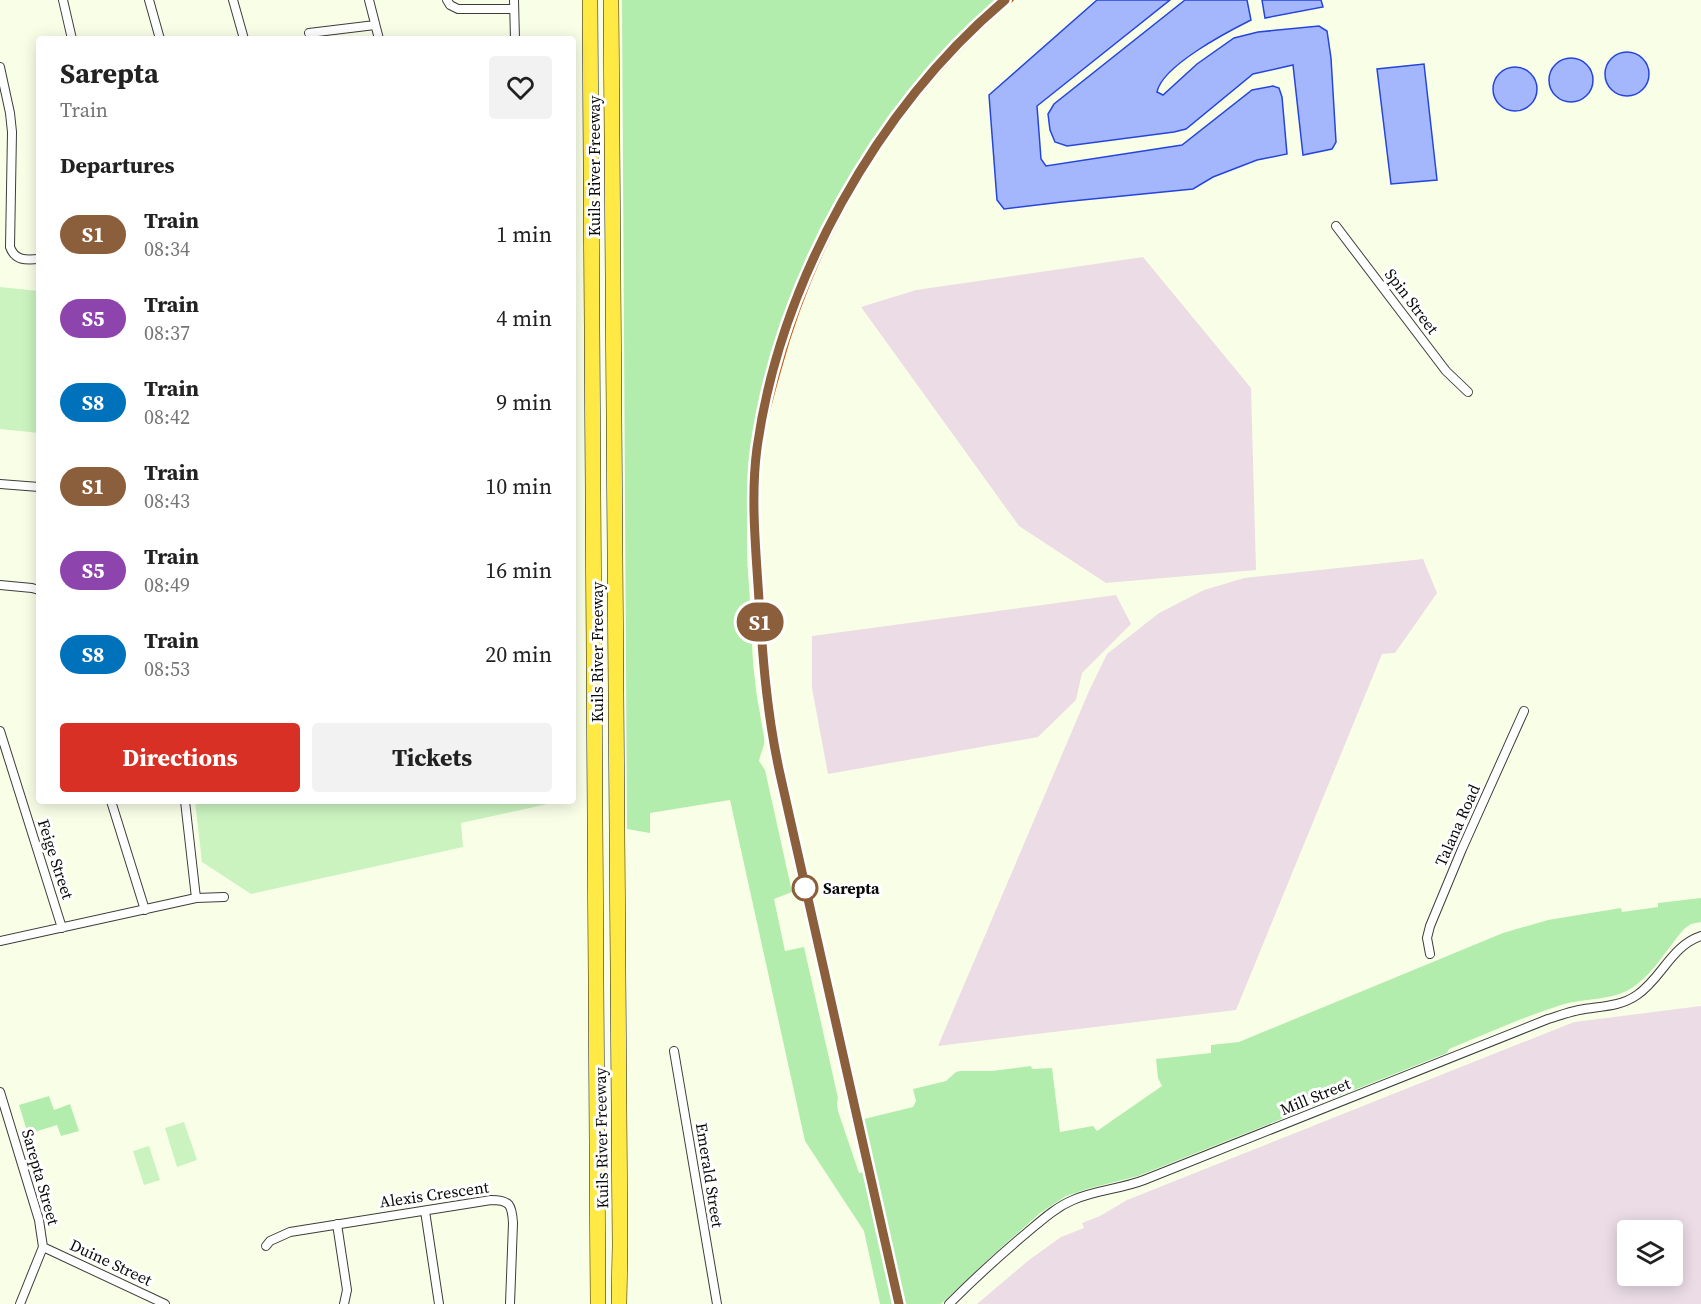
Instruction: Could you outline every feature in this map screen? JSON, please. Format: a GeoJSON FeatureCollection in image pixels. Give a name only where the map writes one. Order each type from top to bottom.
{"type":"FeatureCollection","features":[{"type":"Feature","properties":{"kind":"highway","name":"Kuils River Freeway"},"geometry":{"type":"LineString","coordinates":[[590,0],[598,1304]]}},
{"type":"Feature","properties":{"kind":"highway","name":"Kuils River Freeway"},"geometry":{"type":"LineString","coordinates":[[610,0],[619,1304]]}},
{"type":"Feature","properties":{"kind":"street"},"geometry":{"type":"LineString","coordinates":[[63,0],[71,36]]}},
{"type":"Feature","properties":{"kind":"street"},"geometry":{"type":"LineString","coordinates":[[149,0],[159,36]]}},
{"type":"Feature","properties":{"kind":"street"},"geometry":{"type":"LineString","coordinates":[[234,0],[243,36]]}},
{"type":"Feature","properties":{"kind":"street"},"geometry":{"type":"LineString","coordinates":[[369,0],[378,36]]}},
{"type":"Feature","properties":{"kind":"street"},"geometry":{"type":"LineString","coordinates":[[447,0],[450,5],[458,9],[514,4],[515,36]]}},
{"type":"Feature","properties":{"kind":"street"},"geometry":{"type":"LineString","coordinates":[[309,33],[375,25]]}},
{"type":"Feature","properties":{"kind":"street"},"geometry":{"type":"LineString","coordinates":[[0,67],[12,121],[11,250],[22,260],[36,259]]}},
{"type":"Feature","properties":{"kind":"street","name":"Spin Street"},"geometry":{"type":"LineString","coordinates":[[1336,226],[1446,371],[1468,392]]}},
{"type":"Feature","properties":{"kind":"street"},"geometry":{"type":"LineString","coordinates":[[0,484],[36,488]]}},
{"type":"Feature","properties":{"kind":"street"},"geometry":{"type":"LineString","coordinates":[[0,585],[36,589]]}},
{"type":"Feature","properties":{"kind":"street","name":"Talana Road"},"geometry":{"type":"LineString","coordinates":[[1430,954],[1427,938],[1431,926],[1462,849],[1524,711]]}},
{"type":"Feature","properties":{"kind":"street","name":"Feige Street"},"geometry":{"type":"LineString","coordinates":[[0,731],[62,928]]}},
{"type":"Feature","properties":{"kind":"street"},"geometry":{"type":"LineString","coordinates":[[112,804],[145,910]]}},
{"type":"Feature","properties":{"kind":"street"},"geometry":{"type":"LineString","coordinates":[[185,804],[196,898]]}},
{"type":"Feature","properties":{"kind":"street"},"geometry":{"type":"LineString","coordinates":[[0,941],[196,898],[224,897]]}},
{"type":"Feature","properties":{"kind":"street","name":"Mill Street"},"geometry":{"type":"LineString","coordinates":[[949,1304],[1049,1214],[1075,1199],[1144,1180],[1548,1019],[1581,1010],[1624,1003],[1636,997],[1647,987],[1679,949],[1701,936]]}},
{"type":"Feature","properties":{"kind":"street","name":"Emerald Street"},"geometry":{"type":"LineString","coordinates":[[674,1051],[717,1304]]}},
{"type":"Feature","properties":{"kind":"street","name":"Sarepta Street"},"geometry":{"type":"LineString","coordinates":[[0,1092],[39,1220],[43,1247],[20,1304]]}},
{"type":"Feature","properties":{"kind":"street","name":"Alexis Crescent"},"geometry":{"type":"LineString","coordinates":[[266,1246],[270,1241],[290,1232],[502,1200],[509,1204],[513,1223],[510,1304]]}},
{"type":"Feature","properties":{"kind":"street"},"geometry":{"type":"LineString","coordinates":[[425,1211],[439,1304]]}},
{"type":"Feature","properties":{"kind":"street"},"geometry":{"type":"LineString","coordinates":[[337,1224],[347,1290],[344,1304]]}},
{"type":"Feature","properties":{"kind":"street","name":"Duine Street"},"geometry":{"type":"LineString","coordinates":[[43,1247],[165,1304]]}},
{"type":"Feature","properties":{"kind":"shaded area"},"geometry":{"type":"Polygon","coordinates":[[[1143,257],[1251,388],[1256,570],[1106,583],[1019,526],[861,307],[916,290],[1143,257]]]}},
{"type":"Feature","properties":{"kind":"shaded area"},"geometry":{"type":"Polygon","coordinates":[[[1423,559],[1437,593],[1395,653],[1382,654],[1236,1010],[938,1046],[1089,691],[1107,654],[1159,613],[1204,590],[1244,578],[1423,559]]]}},
{"type":"Feature","properties":{"kind":"shaded area"},"geometry":{"type":"Polygon","coordinates":[[[1116,595],[1131,624],[1082,673],[1076,700],[1038,737],[828,774],[812,688],[812,636],[1116,595]]]}},
{"type":"Feature","properties":{"kind":"shaded area"},"geometry":{"type":"Polygon","coordinates":[[[1701,1006],[1701,1304],[977,1304],[1029,1260],[1061,1237],[1084,1228],[1082,1223],[1100,1216],[1127,1200],[1574,1022],[1701,1006]]]}},
{"type":"Feature","properties":{"kind":"green space"},"geometry":{"type":"Polygon","coordinates":[[[622,0],[999,0],[944,53],[895,113],[852,177],[815,246],[786,318],[764,392],[751,468],[747,554],[753,665],[764,739],[759,761],[765,770],[792,892],[774,899],[785,951],[804,947],[838,1098],[838,1111],[859,1173],[866,1171],[897,1304],[880,1304],[864,1231],[805,1141],[730,800],[650,813],[650,833],[627,829],[622,0]]]}},
{"type":"Feature","properties":{"kind":"green space"},"geometry":{"type":"Polygon","coordinates":[[[0,287],[36,291],[36,433],[0,429],[0,287]]]}},
{"type":"Feature","properties":{"kind":"green space"},"geometry":{"type":"Polygon","coordinates":[[[195,804],[547,804],[461,823],[463,847],[251,894],[202,862],[195,804]]]}},
{"type":"Feature","properties":{"kind":"green space"},"geometry":{"type":"Polygon","coordinates":[[[1701,898],[1701,922],[1691,924],[1684,929],[1649,973],[1627,990],[1609,997],[1561,1005],[1533,1015],[1449,1049],[1447,1053],[1138,1176],[1066,1196],[1040,1213],[941,1304],[905,1304],[864,1119],[913,1107],[916,1101],[913,1089],[946,1081],[960,1071],[991,1071],[1031,1066],[1032,1069],[1052,1068],[1060,1132],[1093,1126],[1097,1131],[1162,1086],[1158,1078],[1156,1059],[1211,1053],[1211,1045],[1239,1042],[1503,933],[1548,920],[1621,908],[1622,912],[1658,907],[1658,903],[1701,898]]]}},
{"type":"Feature","properties":{"kind":"green space"},"geometry":{"type":"Polygon","coordinates":[[[49,1096],[54,1110],[70,1104],[79,1131],[61,1136],[57,1125],[28,1134],[19,1105],[49,1096]]]}},
{"type":"Feature","properties":{"kind":"green space"},"geometry":{"type":"Polygon","coordinates":[[[184,1122],[197,1160],[177,1167],[165,1128],[184,1122]]]}},
{"type":"Feature","properties":{"kind":"green space"},"geometry":{"type":"Polygon","coordinates":[[[149,1146],[160,1180],[144,1185],[133,1151],[149,1146]]]}},
{"type":"Feature","properties":{"kind":"water"},"geometry":{"type":"Polygon","coordinates":[[[1097,0],[1170,0],[1037,106],[1041,159],[1046,166],[1182,145],[1252,90],[1273,86],[1279,88],[1282,97],[1287,154],[1257,160],[1213,177],[1193,189],[1004,209],[997,200],[989,95],[1097,0]]]}},
{"type":"Feature","properties":{"kind":"water"},"geometry":{"type":"Polygon","coordinates":[[[1185,0],[1247,0],[1251,20],[1212,41],[1183,61],[1170,71],[1161,82],[1157,92],[1163,95],[1197,64],[1234,38],[1258,32],[1319,26],[1327,31],[1331,58],[1336,142],[1332,149],[1303,155],[1293,65],[1253,74],[1186,129],[1067,146],[1055,142],[1050,130],[1048,114],[1054,104],[1185,0]]]}},
{"type":"Feature","properties":{"kind":"water"},"geometry":{"type":"Polygon","coordinates":[[[1262,0],[1321,0],[1323,7],[1265,18],[1262,0]]]}},
{"type":"Feature","properties":{"kind":"water"},"geometry":{"type":"Polygon","coordinates":[[[1627,52],[1642,59],[1649,74],[1642,89],[1627,96],[1612,89],[1605,74],[1612,59],[1627,52]]]}},
{"type":"Feature","properties":{"kind":"water"},"geometry":{"type":"Polygon","coordinates":[[[1571,58],[1586,65],[1593,80],[1586,95],[1571,102],[1556,95],[1549,80],[1556,65],[1571,58]]]}},
{"type":"Feature","properties":{"kind":"water"},"geometry":{"type":"Polygon","coordinates":[[[1424,64],[1437,180],[1391,184],[1377,69],[1424,64]]]}},
{"type":"Feature","properties":{"kind":"water"},"geometry":{"type":"Polygon","coordinates":[[[1515,67],[1530,74],[1537,89],[1530,104],[1515,111],[1500,104],[1493,89],[1500,74],[1515,67]]]}},
{"type":"Feature","properties":{"kind":"railway"},"geometry":{"type":"LineString","coordinates":[[904,1304],[779,745],[763,591],[758,514],[759,469],[770,407],[797,318],[817,266],[841,216],[868,168],[899,122],[972,38],[1013,0]]}},
{"type":"Feature","properties":{"kind":"train","name":"S1"},"geometry":{"type":"LineString","coordinates":[[899,1304],[770,724],[755,553],[753,504],[755,464],[765,406],[788,325],[810,267],[840,204],[878,143],[919,88],[969,33],[1005,0]]}},
{"type":"Feature","properties":{"kind":"place","name":"Sarepta"},"geometry":{"type":"Point","coordinates":[805,888]}}]}
